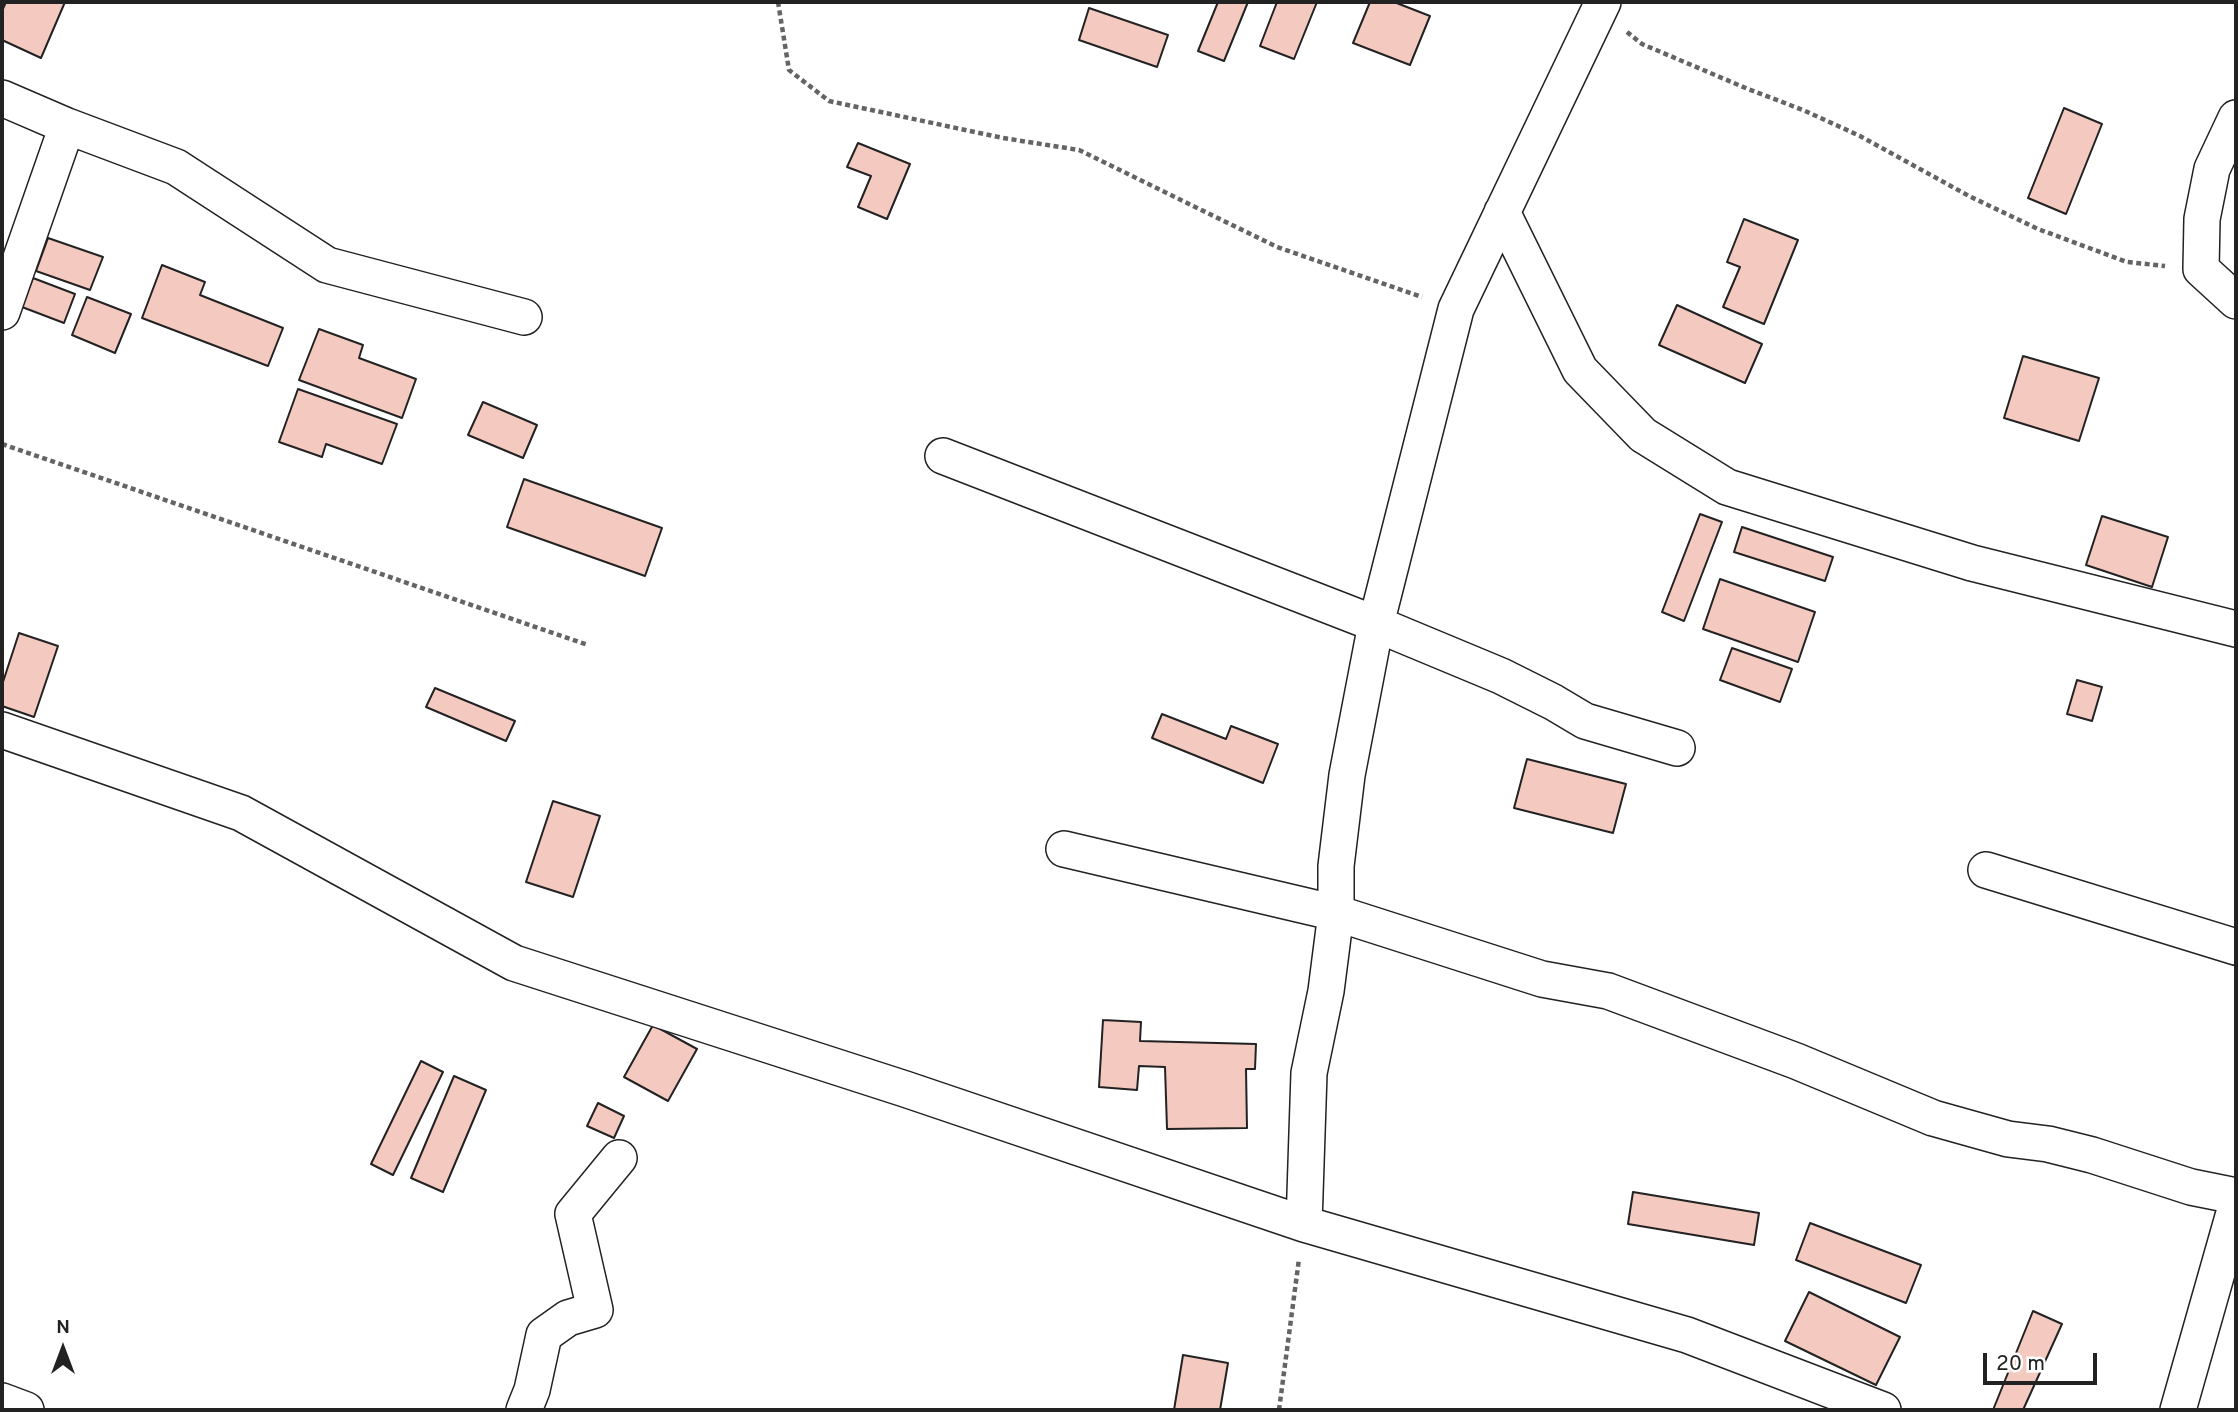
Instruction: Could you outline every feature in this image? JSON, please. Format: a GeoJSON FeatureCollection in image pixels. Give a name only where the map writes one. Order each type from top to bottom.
{"type":"FeatureCollection","features":[{"type":"Feature","properties":{"kind":"street"},"geometry":{"type":"LineString","coordinates":[[1304,1224],[1309,1073],[1326,991],[1336,913],[1336,866],[1347,775],[1376,624],[1456,309],[1601,5]]}},
{"type":"Feature","properties":{"kind":"street"},"geometry":{"type":"LineString","coordinates":[[2,98],[176,167],[327,265],[524,317]]}},
{"type":"Feature","properties":{"kind":"street"},"geometry":{"type":"LineString","coordinates":[[2236,118],[2213,169],[2202,219],[2201,269],[2236,301]]}},
{"type":"Feature","properties":{"kind":"street"},"geometry":{"type":"LineString","coordinates":[[2,312],[67,126]]}},
{"type":"Feature","properties":{"kind":"street"},"geometry":{"type":"LineString","coordinates":[[1502,212],[1580,370],[1643,435],[1727,487],[1972,563],[2236,629]]}},
{"type":"Feature","properties":{"kind":"street"},"geometry":{"type":"LineString","coordinates":[[943,456],[1376,624],[1501,676],[1585,721],[1677,748]]}},
{"type":"Feature","properties":{"kind":"street"},"geometry":{"type":"LineString","coordinates":[[2,730],[241,813],[514,963],[905,1089],[1304,1224],[1687,1335],[1884,1410]]}},
{"type":"Feature","properties":{"kind":"street"},"geometry":{"type":"LineString","coordinates":[[1064,849],[1336,913],[1542,979],[1608,991],[1796,1061],[1933,1118],[2008,1139],[2048,1144],[2092,1155],[2191,1186],[2236,1196]]}},
{"type":"Feature","properties":{"kind":"street"},"geometry":{"type":"LineString","coordinates":[[1986,870],[2236,947]]}},
{"type":"Feature","properties":{"kind":"street"},"geometry":{"type":"LineString","coordinates":[[524,1410],[532,1390],[544,1335],[568,1318],[595,1310],[573,1214],[619,1158]]}},
{"type":"Feature","properties":{"kind":"street"},"geometry":{"type":"LineString","coordinates":[[2178,1410],[2236,1206]]}},
{"type":"Feature","properties":{"kind":"street"},"geometry":{"type":"LineString","coordinates":[[2,1401],[26,1410]]}},
{"type":"Feature","properties":{"kind":"path"},"geometry":{"type":"LineString","coordinates":[[778,2],[789,70],[828,101],[1003,138],[1079,150],[1277,247],[1456,309]]}},
{"type":"Feature","properties":{"kind":"path"},"geometry":{"type":"LineString","coordinates":[[1601,5],[1642,44],[1849,131],[1969,197],[2038,229],[2127,262],[2201,269]]}},
{"type":"Feature","properties":{"kind":"path"},"geometry":{"type":"LineString","coordinates":[[2,444],[588,645]]}},
{"type":"Feature","properties":{"kind":"path"},"geometry":{"type":"LineString","coordinates":[[1279,1410],[1304,1224]]}},
{"type":"Feature","properties":{"kind":"building"},"geometry":{"type":"Polygon","coordinates":[[[6,2],[65,2],[41,58],[2,40],[2,11],[6,2]]]}},
{"type":"Feature","properties":{"kind":"building"},"geometry":{"type":"Polygon","coordinates":[[[1218,2],[1248,2],[1224,61],[1198,51],[1218,2]]]}},
{"type":"Feature","properties":{"kind":"building"},"geometry":{"type":"Polygon","coordinates":[[[1277,2],[1317,2],[1294,59],[1260,46],[1277,2]]]}},
{"type":"Feature","properties":{"kind":"building"},"geometry":{"type":"Polygon","coordinates":[[[1370,2],[1394,2],[1430,16],[1410,65],[1353,43],[1370,2]]]}},
{"type":"Feature","properties":{"kind":"building"},"geometry":{"type":"Polygon","coordinates":[[[1089,8],[1168,35],[1157,67],[1079,40],[1089,8]]]}},
{"type":"Feature","properties":{"kind":"building"},"geometry":{"type":"Polygon","coordinates":[[[2064,108],[2102,124],[2066,214],[2028,198],[2064,108]]]}},
{"type":"Feature","properties":{"kind":"building"},"geometry":{"type":"Polygon","coordinates":[[[858,143],[910,164],[887,219],[858,207],[871,176],[847,167],[858,143]]]}},
{"type":"Feature","properties":{"kind":"building"},"geometry":{"type":"Polygon","coordinates":[[[1744,219],[1798,240],[1764,324],[1723,307],[1740,267],[1727,262],[1744,219]]]}},
{"type":"Feature","properties":{"kind":"building"},"geometry":{"type":"Polygon","coordinates":[[[48,238],[103,257],[90,290],[36,271],[48,238]]]}},
{"type":"Feature","properties":{"kind":"building"},"geometry":{"type":"Polygon","coordinates":[[[162,265],[205,282],[200,295],[283,328],[268,366],[142,318],[162,265]]]}},
{"type":"Feature","properties":{"kind":"building"},"geometry":{"type":"Polygon","coordinates":[[[33,278],[75,294],[64,323],[22,307],[33,278]]]}},
{"type":"Feature","properties":{"kind":"building"},"geometry":{"type":"Polygon","coordinates":[[[87,297],[131,314],[115,353],[72,335],[87,297]]]}},
{"type":"Feature","properties":{"kind":"building"},"geometry":{"type":"Polygon","coordinates":[[[1677,305],[1762,344],[1745,383],[1659,345],[1677,305]]]}},
{"type":"Feature","properties":{"kind":"building"},"geometry":{"type":"Polygon","coordinates":[[[319,329],[363,345],[359,358],[416,379],[402,418],[299,380],[319,329]]]}},
{"type":"Feature","properties":{"kind":"building"},"geometry":{"type":"Polygon","coordinates":[[[2023,356],[2099,378],[2079,441],[2004,418],[2023,356]]]}},
{"type":"Feature","properties":{"kind":"building"},"geometry":{"type":"Polygon","coordinates":[[[298,389],[397,424],[382,464],[326,444],[322,457],[279,442],[298,389]]]}},
{"type":"Feature","properties":{"kind":"building"},"geometry":{"type":"Polygon","coordinates":[[[483,402],[537,425],[523,458],[468,435],[483,402]]]}},
{"type":"Feature","properties":{"kind":"building"},"geometry":{"type":"Polygon","coordinates":[[[524,479],[662,528],[645,576],[507,527],[524,479]]]}},
{"type":"Feature","properties":{"kind":"building"},"geometry":{"type":"Polygon","coordinates":[[[1700,514],[1722,522],[1684,621],[1662,612],[1700,514]]]}},
{"type":"Feature","properties":{"kind":"building"},"geometry":{"type":"Polygon","coordinates":[[[2102,516],[2168,537],[2152,587],[2086,565],[2102,516]]]}},
{"type":"Feature","properties":{"kind":"building"},"geometry":{"type":"Polygon","coordinates":[[[1742,527],[1833,557],[1825,581],[1734,552],[1742,527]]]}},
{"type":"Feature","properties":{"kind":"building"},"geometry":{"type":"Polygon","coordinates":[[[1720,579],[1815,612],[1798,662],[1703,629],[1720,579]]]}},
{"type":"Feature","properties":{"kind":"building"},"geometry":{"type":"Polygon","coordinates":[[[19,633],[58,646],[34,717],[2,706],[2,685],[19,633]]]}},
{"type":"Feature","properties":{"kind":"building"},"geometry":{"type":"Polygon","coordinates":[[[1732,648],[1792,669],[1780,702],[1720,680],[1732,648]]]}},
{"type":"Feature","properties":{"kind":"building"},"geometry":{"type":"Polygon","coordinates":[[[2077,680],[2102,687],[2092,721],[2067,714],[2077,680]]]}},
{"type":"Feature","properties":{"kind":"building"},"geometry":{"type":"Polygon","coordinates":[[[435,688],[515,721],[506,741],[426,707],[435,688]]]}},
{"type":"Feature","properties":{"kind":"building"},"geometry":{"type":"Polygon","coordinates":[[[1162,714],[1226,739],[1231,726],[1278,744],[1263,783],[1152,738],[1162,714]]]}},
{"type":"Feature","properties":{"kind":"building"},"geometry":{"type":"Polygon","coordinates":[[[1527,759],[1626,784],[1613,833],[1514,808],[1527,759]]]}},
{"type":"Feature","properties":{"kind":"building"},"geometry":{"type":"Polygon","coordinates":[[[553,801],[600,816],[573,897],[526,882],[553,801]]]}},
{"type":"Feature","properties":{"kind":"building"},"geometry":{"type":"Polygon","coordinates":[[[1103,1020],[1141,1022],[1140,1041],[1256,1044],[1255,1069],[1246,1069],[1247,1128],[1167,1129],[1165,1067],[1139,1066],[1137,1090],[1099,1087],[1103,1020]]]}},
{"type":"Feature","properties":{"kind":"building"},"geometry":{"type":"Polygon","coordinates":[[[653,1025],[697,1049],[668,1101],[624,1077],[653,1025]]]}},
{"type":"Feature","properties":{"kind":"building"},"geometry":{"type":"Polygon","coordinates":[[[421,1061],[443,1072],[393,1175],[371,1164],[421,1061]]]}},
{"type":"Feature","properties":{"kind":"building"},"geometry":{"type":"Polygon","coordinates":[[[454,1076],[486,1090],[443,1192],[411,1178],[454,1076]]]}},
{"type":"Feature","properties":{"kind":"building"},"geometry":{"type":"Polygon","coordinates":[[[598,1103],[624,1116],[614,1138],[587,1126],[598,1103]]]}},
{"type":"Feature","properties":{"kind":"building"},"geometry":{"type":"Polygon","coordinates":[[[1633,1192],[1759,1213],[1754,1245],[1628,1224],[1633,1192]]]}},
{"type":"Feature","properties":{"kind":"building"},"geometry":{"type":"Polygon","coordinates":[[[1810,1223],[1921,1265],[1906,1303],[1796,1260],[1810,1223]]]}},
{"type":"Feature","properties":{"kind":"building"},"geometry":{"type":"Polygon","coordinates":[[[1809,1292],[1900,1337],[1876,1385],[1785,1341],[1809,1292]]]}},
{"type":"Feature","properties":{"kind":"building"},"geometry":{"type":"Polygon","coordinates":[[[2033,1311],[2062,1324],[2023,1410],[1993,1410],[2033,1311]]]}},
{"type":"Feature","properties":{"kind":"building"},"geometry":{"type":"Polygon","coordinates":[[[1183,1355],[1228,1363],[1220,1410],[1174,1410],[1183,1355]]]}}]}
